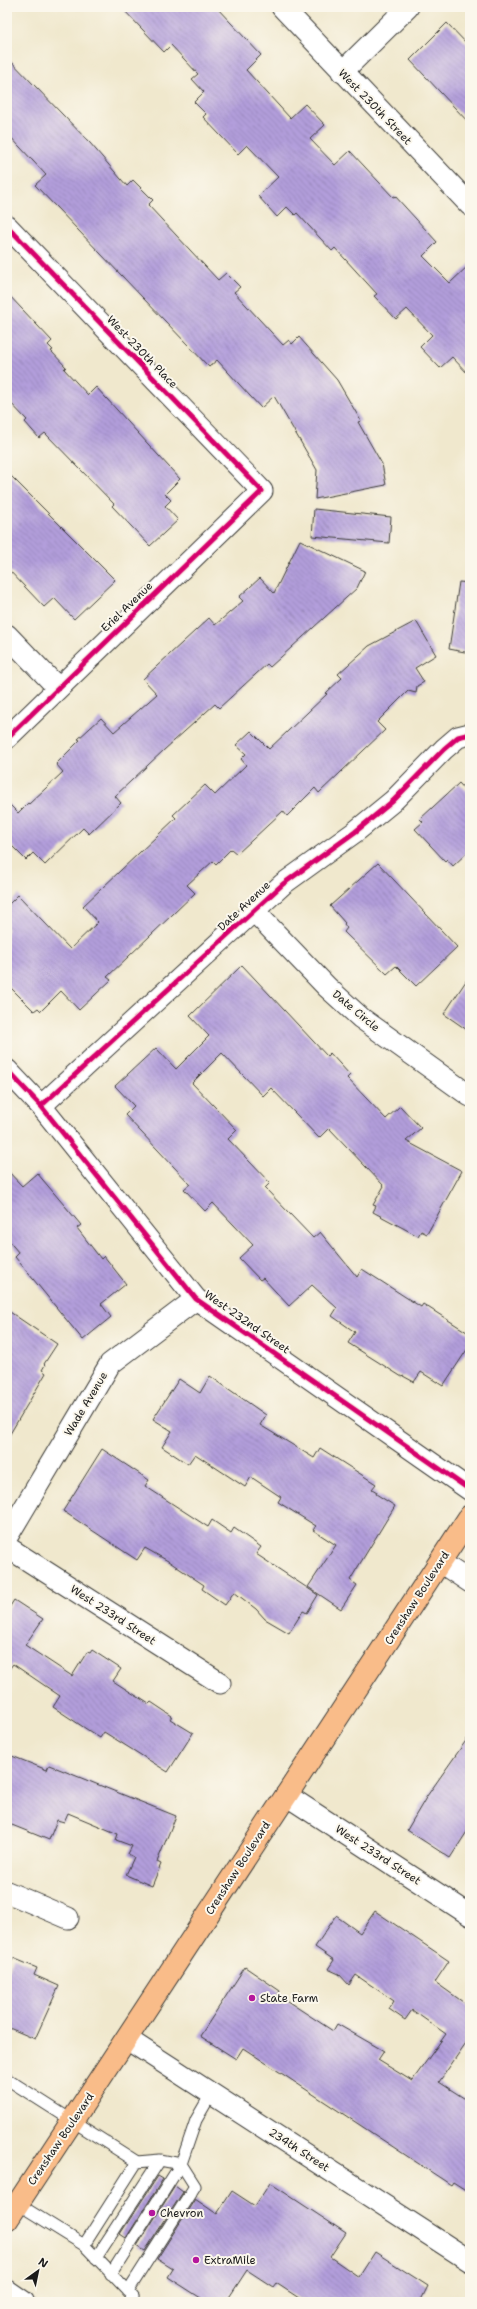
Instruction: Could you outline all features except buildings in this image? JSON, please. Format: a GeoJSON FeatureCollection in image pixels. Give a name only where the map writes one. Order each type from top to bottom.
{"type":"FeatureCollection","features":[{"type":"Feature","properties":{"kind":"main road","name":"Crenshaw Boulevard"},"geometry":{"type":"LineString","coordinates":[[12,2212],[127,2040],[470,1516]]}},
{"type":"Feature","properties":{"kind":"street","name":"West 230th Street"},"geometry":{"type":"LineString","coordinates":[[282,7],[342,72],[470,205]]}},
{"type":"Feature","properties":{"kind":"street"},"geometry":{"type":"LineString","coordinates":[[342,72],[408,7]]}},
{"type":"Feature","properties":{"kind":"street","name":"West 230th Place"},"geometry":{"type":"LineString","coordinates":[[7,226],[262,492]]}},
{"type":"Feature","properties":{"kind":"street","name":"Eriel Avenue"},"geometry":{"type":"LineString","coordinates":[[7,738],[262,492]]}},
{"type":"Feature","properties":{"kind":"street"},"geometry":{"type":"LineString","coordinates":[[7,635],[58,688]]}},
{"type":"Feature","properties":{"kind":"street","name":"Date Avenue"},"geometry":{"type":"LineString","coordinates":[[41,1106],[283,884],[356,832],[394,801],[458,737],[470,734]]}},
{"type":"Feature","properties":{"kind":"street","name":"Date Circle"},"geometry":{"type":"LineString","coordinates":[[254,911],[327,987],[360,1018],[470,1096]]}},
{"type":"Feature","properties":{"kind":"street","name":"West 232nd Street"},"geometry":{"type":"LineString","coordinates":[[7,1070],[41,1106],[196,1299],[470,1490]]}},
{"type":"Feature","properties":{"kind":"street","name":"Wade Avenue"},"geometry":{"type":"LineString","coordinates":[[7,1537],[110,1364],[196,1299]]}},
{"type":"Feature","properties":{"kind":"street","name":"West 233rd Street"},"geometry":{"type":"LineString","coordinates":[[7,1547],[220,1683]]}},
{"type":"Feature","properties":{"kind":"street"},"geometry":{"type":"LineString","coordinates":[[440,1562],[470,1582]]}},
{"type":"Feature","properties":{"kind":"street","name":"West 233rd Street"},"geometry":{"type":"LineString","coordinates":[[286,1795],[470,1915]]}},
{"type":"Feature","properties":{"kind":"street"},"geometry":{"type":"LineString","coordinates":[[7,1892],[68,1918]]}},
{"type":"Feature","properties":{"kind":"street","name":"234th Street"},"geometry":{"type":"LineString","coordinates":[[127,2040],[470,2261]]}},
{"type":"Feature","properties":{"kind":"street"},"geometry":{"type":"LineString","coordinates":[[7,2291],[23,2302]]}},
{"type":"Feature","properties":{"kind":"lane"},"geometry":{"type":"LineString","coordinates":[[7,2079],[137,2162],[160,2160],[181,2164],[195,2186],[128,2296],[111,2274],[84,2245],[12,2212]]}},
{"type":"Feature","properties":{"kind":"lane"},"geometry":{"type":"LineString","coordinates":[[111,2274],[181,2164],[196,2120],[212,2094]]}},
{"type":"Feature","properties":{"kind":"lane"},"geometry":{"type":"LineString","coordinates":[[96,2258],[160,2160]]}},
{"type":"Feature","properties":{"kind":"lane"},"geometry":{"type":"LineString","coordinates":[[84,2245],[137,2162]]}},
{"type":"Feature","properties":{"kind":"cycle path"},"geometry":{"type":"LineString","coordinates":[[7,226],[262,491],[7,738]]}},
{"type":"Feature","properties":{"kind":"cycle path"},"geometry":{"type":"LineString","coordinates":[[41,1106],[283,884],[355,832],[393,801],[444,749],[458,737],[470,734]]}},
{"type":"Feature","properties":{"kind":"cycle path"},"geometry":{"type":"LineString","coordinates":[[7,1070],[41,1106],[196,1299],[470,1490]]}},
{"type":"Feature","properties":{"kind":"place","name":"State Farm"},"geometry":{"type":"Point","coordinates":[252,1998]}},
{"type":"Feature","properties":{"kind":"place","name":"Chevron"},"geometry":{"type":"Point","coordinates":[152,2213]}},
{"type":"Feature","properties":{"kind":"place","name":"ExtraMile"},"geometry":{"type":"Point","coordinates":[196,2260]}}]}
